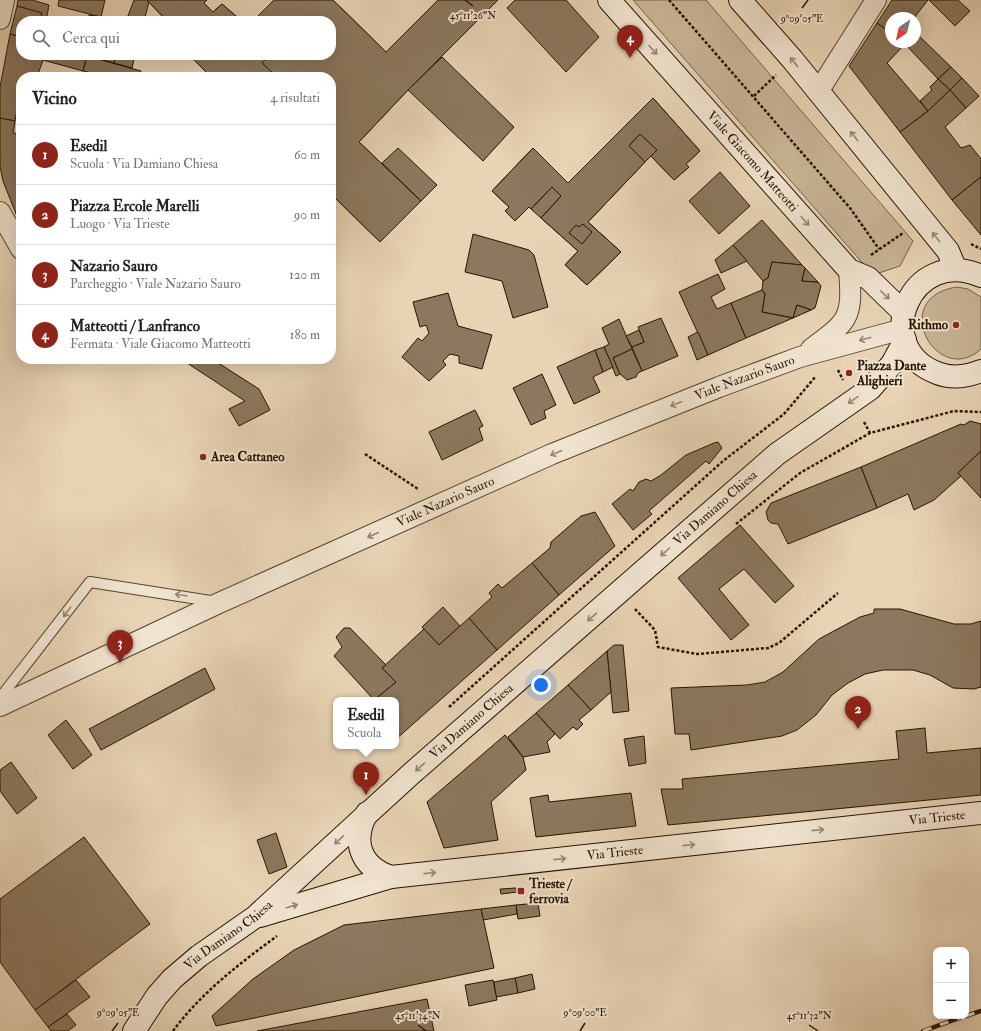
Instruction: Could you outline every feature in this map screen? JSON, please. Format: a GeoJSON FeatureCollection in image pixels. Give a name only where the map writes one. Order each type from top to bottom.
{"type":"FeatureCollection","features":[{"type":"Feature","properties":{"kind":"main road","name":"Viale Giacomo Matteotti"},"geometry":{"type":"LineString","coordinates":[[609,0],[849,270],[868,278],[904,327]]}},
{"type":"Feature","properties":{"kind":"main road"},"geometry":{"type":"LineString","coordinates":[[740,0],[792,59],[948,251],[956,270]]}},
{"type":"Feature","properties":{"kind":"main road"},"geometry":{"type":"LineString","coordinates":[[981,276],[965,270],[944,271],[922,281],[907,301],[904,327],[911,352],[919,363],[931,371],[944,376],[958,377],[972,375],[981,371]]}},
{"type":"Feature","properties":{"kind":"main road","name":"Via Damiano Chiesa"},"geometry":{"type":"LineString","coordinates":[[134,1031],[157,996],[172,979],[198,956],[255,917],[367,813],[777,454],[870,389],[892,364],[904,327]]}},
{"type":"Feature","properties":{"kind":"main road"},"geometry":{"type":"LineString","coordinates":[[367,813],[360,832],[362,852],[373,868],[392,877]]}},
{"type":"Feature","properties":{"kind":"main road","name":"Via Trieste"},"geometry":{"type":"LineString","coordinates":[[255,917],[392,877],[981,813]]}},
{"type":"Feature","properties":{"kind":"street"},"geometry":{"type":"LineString","coordinates":[[0,19],[4,0]]}},
{"type":"Feature","properties":{"kind":"street"},"geometry":{"type":"LineString","coordinates":[[818,92],[876,0]]}},
{"type":"Feature","properties":{"kind":"street"},"geometry":{"type":"LineString","coordinates":[[0,212],[16,240]]}},
{"type":"Feature","properties":{"kind":"street"},"geometry":{"type":"LineString","coordinates":[[800,357],[836,331],[847,317],[851,295],[849,270]]}},
{"type":"Feature","properties":{"kind":"street","name":"Viale Nazario Sauro"},"geometry":{"type":"LineString","coordinates":[[0,706],[219,603],[552,454],[719,387],[800,357],[904,327]]}},
{"type":"Feature","properties":{"kind":"lane"},"geometry":{"type":"LineString","coordinates":[[0,698],[90,582],[219,603]]}},
{"type":"Feature","properties":{"kind":"path"},"geometry":{"type":"LineString","coordinates":[[669,0],[850,208],[879,248]]}},
{"type":"Feature","properties":{"kind":"path"},"geometry":{"type":"LineString","coordinates":[[754,96],[792,59]]}},
{"type":"Feature","properties":{"kind":"path"},"geometry":{"type":"LineString","coordinates":[[868,257],[904,232]]}},
{"type":"Feature","properties":{"kind":"path"},"geometry":{"type":"LineString","coordinates":[[448,708],[723,461],[784,414],[832,358],[828,349]]}},
{"type":"Feature","properties":{"kind":"path"},"geometry":{"type":"LineString","coordinates":[[731,527],[800,473],[870,434],[954,411],[981,412]]}},
{"type":"Feature","properties":{"kind":"path"},"geometry":{"type":"LineString","coordinates":[[365,454],[422,492]]}},
{"type":"Feature","properties":{"kind":"path"},"geometry":{"type":"LineString","coordinates":[[621,591],[655,630],[658,647],[697,654],[768,648],[780,643],[838,594]]}},
{"type":"Feature","properties":{"kind":"path"},"geometry":{"type":"LineString","coordinates":[[173,1031],[207,993],[238,964],[278,935]]}},
{"type":"Feature","properties":{"kind":"shaded area"},"geometry":{"type":"Polygon","coordinates":[[[633,0],[706,0],[913,241],[900,266],[873,275],[633,0]]]}},
{"type":"Feature","properties":{"kind":"shaded area"},"geometry":{"type":"Polygon","coordinates":[[[957,287],[968,289],[981,297],[981,349],[965,358],[949,358],[936,350],[926,337],[922,322],[925,307],[936,294],[957,287]]]}},
{"type":"Feature","properties":{"kind":"building"},"geometry":{"type":"Polygon","coordinates":[[[18,0],[32,0],[49,5],[47,16],[41,16],[42,13],[17,6],[18,0]]]}},
{"type":"Feature","properties":{"kind":"building"},"geometry":{"type":"Polygon","coordinates":[[[59,0],[105,0],[101,16],[58,6],[59,0]]]}},
{"type":"Feature","properties":{"kind":"building"},"geometry":{"type":"Polygon","coordinates":[[[134,0],[147,0],[149,2],[145,16],[128,16],[134,0]]]}},
{"type":"Feature","properties":{"kind":"building"},"geometry":{"type":"Polygon","coordinates":[[[147,0],[207,0],[204,3],[213,12],[222,4],[236,16],[162,16],[147,0]]]}},
{"type":"Feature","properties":{"kind":"building"},"geometry":{"type":"Polygon","coordinates":[[[147,0],[207,0],[204,3],[213,12],[222,4],[236,16],[162,16],[147,0]]]}},
{"type":"Feature","properties":{"kind":"building"},"geometry":{"type":"Polygon","coordinates":[[[274,0],[333,0],[386,52],[438,0],[498,0],[408,90],[359,142],[421,201],[380,242],[336,199],[336,103],[367,72],[336,40],[336,16],[258,16],[274,0]]]}},
{"type":"Feature","properties":{"kind":"building"},"geometry":{"type":"Polygon","coordinates":[[[274,0],[333,0],[386,52],[438,0],[498,0],[408,90],[359,142],[421,201],[380,242],[336,199],[336,72],[206,72],[194,60],[336,60],[336,16],[258,16],[274,0]]]}},
{"type":"Feature","properties":{"kind":"building"},"geometry":{"type":"Polygon","coordinates":[[[515,0],[566,0],[599,37],[566,72],[507,8],[515,0]]]}},
{"type":"Feature","properties":{"kind":"building"},"geometry":{"type":"Polygon","coordinates":[[[892,0],[928,0],[919,12],[885,12],[885,29],[877,23],[892,0]]]}},
{"type":"Feature","properties":{"kind":"building"},"geometry":{"type":"Polygon","coordinates":[[[929,0],[958,0],[970,11],[955,26],[929,0]]]}},
{"type":"Feature","properties":{"kind":"building"},"geometry":{"type":"Polygon","coordinates":[[[17,6],[42,13],[41,16],[16,16],[16,36],[10,34],[17,6]]]}},
{"type":"Feature","properties":{"kind":"building"},"geometry":{"type":"Polygon","coordinates":[[[877,23],[885,29],[885,48],[901,48],[887,63],[928,111],[900,132],[849,66],[877,23]]]}},
{"type":"Feature","properties":{"kind":"building"},"geometry":{"type":"Polygon","coordinates":[[[10,34],[16,36],[16,60],[43,60],[39,72],[16,72],[15,121],[0,118],[0,87],[10,34]]]}},
{"type":"Feature","properties":{"kind":"building"},"geometry":{"type":"Polygon","coordinates":[[[921,38],[951,67],[938,79],[909,48],[921,48],[921,38]]]}},
{"type":"Feature","properties":{"kind":"building"},"geometry":{"type":"Polygon","coordinates":[[[442,57],[514,127],[483,161],[408,90],[442,57]]]}},
{"type":"Feature","properties":{"kind":"building"},"geometry":{"type":"Polygon","coordinates":[[[43,60],[86,60],[83,71],[43,60]]]}},
{"type":"Feature","properties":{"kind":"building"},"geometry":{"type":"Polygon","coordinates":[[[86,60],[101,60],[141,71],[87,72],[83,71],[86,60]]]}},
{"type":"Feature","properties":{"kind":"building"},"geometry":{"type":"Polygon","coordinates":[[[103,60],[115,60],[114,63],[103,60]]]}},
{"type":"Feature","properties":{"kind":"building"},"geometry":{"type":"Polygon","coordinates":[[[115,60],[134,60],[132,68],[114,63],[115,60]]]}},
{"type":"Feature","properties":{"kind":"building"},"geometry":{"type":"Polygon","coordinates":[[[194,60],[265,60],[262,63],[272,72],[206,72],[194,60]]]}},
{"type":"Feature","properties":{"kind":"building"},"geometry":{"type":"Polygon","coordinates":[[[951,67],[962,78],[950,90],[938,79],[951,67]]]}},
{"type":"Feature","properties":{"kind":"building"},"geometry":{"type":"Polygon","coordinates":[[[962,78],[979,96],[966,108],[950,90],[962,78]]]}},
{"type":"Feature","properties":{"kind":"building"},"geometry":{"type":"Polygon","coordinates":[[[938,79],[950,90],[928,111],[920,101],[932,90],[930,87],[938,79]]]}},
{"type":"Feature","properties":{"kind":"building"},"geometry":{"type":"Polygon","coordinates":[[[950,90],[966,108],[945,127],[961,148],[970,145],[981,159],[981,177],[952,200],[900,132],[928,111],[950,90]]]}},
{"type":"Feature","properties":{"kind":"building"},"geometry":{"type":"Polygon","coordinates":[[[653,98],[700,151],[686,164],[689,167],[674,180],[651,156],[657,150],[640,134],[629,146],[645,162],[588,222],[621,252],[587,285],[565,265],[578,251],[541,218],[561,196],[552,187],[531,209],[529,207],[515,221],[505,211],[509,207],[492,191],[533,148],[568,183],[653,98]],[[583,224],[579,227],[576,225],[569,233],[582,244],[592,232],[583,224]]]}},
{"type":"Feature","properties":{"kind":"building"},"geometry":{"type":"Polygon","coordinates":[[[653,98],[700,151],[686,164],[689,167],[674,180],[651,156],[657,150],[640,134],[629,146],[645,162],[588,222],[621,252],[587,285],[565,265],[578,251],[541,218],[561,196],[552,187],[531,209],[529,207],[515,221],[505,211],[509,207],[492,191],[533,148],[568,183],[653,98]]]}},
{"type":"Feature","properties":{"kind":"building"},"geometry":{"type":"Polygon","coordinates":[[[0,118],[15,121],[13,133],[16,133],[16,214],[3,181],[0,166],[0,118]]]}},
{"type":"Feature","properties":{"kind":"building"},"geometry":{"type":"Polygon","coordinates":[[[640,134],[657,150],[645,162],[629,146],[640,134]]]}},
{"type":"Feature","properties":{"kind":"building"},"geometry":{"type":"Polygon","coordinates":[[[398,148],[437,185],[421,201],[382,163],[398,148]]]}},
{"type":"Feature","properties":{"kind":"building"},"geometry":{"type":"Polygon","coordinates":[[[720,172],[750,206],[719,234],[689,201],[720,172]]]}},
{"type":"Feature","properties":{"kind":"building"},"geometry":{"type":"Polygon","coordinates":[[[981,177],[981,235],[952,200],[981,177]]]}},
{"type":"Feature","properties":{"kind":"building"},"geometry":{"type":"Polygon","coordinates":[[[552,187],[561,196],[541,218],[531,209],[552,187]]]}},
{"type":"Feature","properties":{"kind":"building"},"geometry":{"type":"Polygon","coordinates":[[[762,220],[802,265],[772,262],[768,278],[763,281],[733,245],[762,220]]]}},
{"type":"Feature","properties":{"kind":"building"},"geometry":{"type":"Polygon","coordinates":[[[583,224],[592,232],[582,244],[569,233],[576,225],[579,227],[583,224]]]}},
{"type":"Feature","properties":{"kind":"building"},"geometry":{"type":"Polygon","coordinates":[[[473,234],[529,250],[534,255],[548,307],[513,318],[502,281],[465,272],[473,234]]]}},
{"type":"Feature","properties":{"kind":"building"},"geometry":{"type":"Polygon","coordinates":[[[733,245],[747,261],[721,273],[715,260],[733,245]]]}},
{"type":"Feature","properties":{"kind":"building"},"geometry":{"type":"Polygon","coordinates":[[[772,262],[802,265],[805,268],[802,281],[818,282],[821,286],[815,308],[811,310],[797,305],[793,318],[762,312],[765,294],[762,290],[763,281],[768,278],[772,262]]]}},
{"type":"Feature","properties":{"kind":"building"},"geometry":{"type":"Polygon","coordinates":[[[805,268],[818,282],[802,281],[805,268]]]}},
{"type":"Feature","properties":{"kind":"building"},"geometry":{"type":"Polygon","coordinates":[[[718,274],[725,289],[711,297],[717,309],[731,303],[746,338],[708,355],[679,292],[718,274]]]}},
{"type":"Feature","properties":{"kind":"building"},"geometry":{"type":"Polygon","coordinates":[[[762,290],[765,294],[762,312],[793,318],[746,338],[731,303],[762,290]]]}},
{"type":"Feature","properties":{"kind":"building"},"geometry":{"type":"Polygon","coordinates":[[[448,293],[458,326],[492,335],[482,369],[459,363],[459,356],[450,354],[443,361],[446,365],[429,381],[402,357],[418,338],[422,341],[429,333],[426,325],[420,327],[413,302],[448,293]]]}},
{"type":"Feature","properties":{"kind":"building"},"geometry":{"type":"Polygon","coordinates":[[[797,305],[811,310],[793,318],[797,305]]]}},
{"type":"Feature","properties":{"kind":"building"},"geometry":{"type":"Polygon","coordinates":[[[661,318],[678,356],[642,371],[632,347],[644,342],[638,327],[661,318]]]}},
{"type":"Feature","properties":{"kind":"building"},"geometry":{"type":"Polygon","coordinates":[[[619,319],[632,349],[613,358],[620,374],[616,376],[604,347],[609,344],[602,328],[619,319]]]}},
{"type":"Feature","properties":{"kind":"building"},"geometry":{"type":"Polygon","coordinates":[[[639,330],[644,342],[632,347],[626,336],[639,330]]]}},
{"type":"Feature","properties":{"kind":"building"},"geometry":{"type":"Polygon","coordinates":[[[698,332],[708,355],[697,360],[688,337],[698,332]]]}},
{"type":"Feature","properties":{"kind":"building"},"geometry":{"type":"Polygon","coordinates":[[[604,347],[613,367],[603,372],[595,350],[604,347]]]}},
{"type":"Feature","properties":{"kind":"building"},"geometry":{"type":"Polygon","coordinates":[[[632,349],[642,371],[638,373],[636,377],[627,380],[620,374],[613,358],[632,349]]]}},
{"type":"Feature","properties":{"kind":"building"},"geometry":{"type":"Polygon","coordinates":[[[595,350],[603,372],[593,377],[600,392],[574,404],[557,367],[595,350]]]}},
{"type":"Feature","properties":{"kind":"building"},"geometry":{"type":"Polygon","coordinates":[[[189,364],[220,364],[259,389],[270,410],[239,426],[229,409],[245,401],[189,364]]]}},
{"type":"Feature","properties":{"kind":"building"},"geometry":{"type":"Polygon","coordinates":[[[542,374],[556,405],[544,411],[546,418],[531,425],[513,388],[542,374]]]}},
{"type":"Feature","properties":{"kind":"building"},"geometry":{"type":"Polygon","coordinates":[[[475,410],[483,426],[479,428],[483,440],[442,460],[429,432],[475,410]]]}},
{"type":"Feature","properties":{"kind":"building"},"geometry":{"type":"Polygon","coordinates":[[[970,421],[981,424],[981,451],[958,473],[961,476],[934,500],[914,510],[908,494],[877,508],[861,467],[961,424],[964,425],[970,421]]]}},
{"type":"Feature","properties":{"kind":"building"},"geometry":{"type":"Polygon","coordinates":[[[718,442],[722,448],[709,464],[706,461],[649,511],[652,514],[633,530],[612,504],[630,489],[633,491],[639,482],[646,479],[651,481],[686,455],[718,442]]]}},
{"type":"Feature","properties":{"kind":"building"},"geometry":{"type":"Polygon","coordinates":[[[981,451],[981,498],[958,473],[981,451]]]}},
{"type":"Feature","properties":{"kind":"building"},"geometry":{"type":"Polygon","coordinates":[[[861,467],[877,508],[788,544],[778,524],[771,523],[768,520],[766,512],[771,503],[861,467]]]}},
{"type":"Feature","properties":{"kind":"building"},"geometry":{"type":"Polygon","coordinates":[[[595,512],[615,546],[559,595],[532,563],[550,548],[551,542],[581,516],[595,512]]]}},
{"type":"Feature","properties":{"kind":"building"},"geometry":{"type":"Polygon","coordinates":[[[740,525],[794,586],[775,603],[744,569],[719,589],[749,625],[731,640],[678,578],[740,525]]]}},
{"type":"Feature","properties":{"kind":"building"},"geometry":{"type":"Polygon","coordinates":[[[532,563],[559,595],[497,650],[469,618],[492,597],[489,593],[498,584],[502,588],[532,563]]]}},
{"type":"Feature","properties":{"kind":"building"},"geometry":{"type":"Polygon","coordinates":[[[443,607],[460,626],[439,645],[422,627],[443,607]]]}},
{"type":"Feature","properties":{"kind":"building"},"geometry":{"type":"Polygon","coordinates":[[[874,609],[900,609],[954,624],[971,624],[981,621],[981,687],[974,689],[953,688],[930,675],[913,670],[883,670],[865,674],[848,683],[832,695],[816,715],[797,730],[782,736],[691,750],[689,734],[675,734],[671,688],[747,685],[765,682],[783,672],[819,639],[860,617],[874,613],[874,609]]]}},
{"type":"Feature","properties":{"kind":"building"},"geometry":{"type":"Polygon","coordinates":[[[469,618],[497,650],[399,736],[399,697],[378,697],[396,682],[382,668],[424,629],[439,645],[469,618]]]}},
{"type":"Feature","properties":{"kind":"building"},"geometry":{"type":"Polygon","coordinates":[[[344,628],[350,628],[386,665],[382,668],[396,682],[378,697],[371,697],[334,656],[342,647],[336,637],[344,628]]]}},
{"type":"Feature","properties":{"kind":"building"},"geometry":{"type":"Polygon","coordinates":[[[614,645],[623,645],[629,711],[613,713],[607,651],[614,645]]]}},
{"type":"Feature","properties":{"kind":"building"},"geometry":{"type":"Polygon","coordinates":[[[607,651],[611,692],[591,710],[568,685],[607,651]]]}},
{"type":"Feature","properties":{"kind":"building"},"geometry":{"type":"Polygon","coordinates":[[[205,668],[215,689],[101,750],[89,729],[205,668]]]}},
{"type":"Feature","properties":{"kind":"building"},"geometry":{"type":"Polygon","coordinates":[[[568,685],[591,710],[579,720],[583,724],[577,730],[573,727],[560,739],[536,713],[568,685]]]}},
{"type":"Feature","properties":{"kind":"building"},"geometry":{"type":"Polygon","coordinates":[[[536,713],[555,734],[547,742],[550,752],[523,757],[508,737],[536,713]]]}},
{"type":"Feature","properties":{"kind":"building"},"geometry":{"type":"Polygon","coordinates":[[[66,720],[92,755],[73,769],[48,735],[66,720]]]}},
{"type":"Feature","properties":{"kind":"building"},"geometry":{"type":"Polygon","coordinates":[[[925,728],[927,753],[981,748],[981,795],[668,825],[661,789],[683,789],[682,779],[899,759],[896,731],[925,728]]]}},
{"type":"Feature","properties":{"kind":"building"},"geometry":{"type":"Polygon","coordinates":[[[505,735],[523,757],[526,770],[491,802],[498,840],[444,848],[427,802],[505,735]]]}},
{"type":"Feature","properties":{"kind":"building"},"geometry":{"type":"Polygon","coordinates":[[[644,736],[646,763],[629,766],[624,739],[644,736]]]}},
{"type":"Feature","properties":{"kind":"building"},"geometry":{"type":"Polygon","coordinates":[[[11,762],[37,798],[17,814],[0,791],[0,770],[11,762]]]}},
{"type":"Feature","properties":{"kind":"building"},"geometry":{"type":"Polygon","coordinates":[[[631,793],[636,826],[536,837],[530,798],[548,795],[549,802],[631,793]]]}},
{"type":"Feature","properties":{"kind":"building"},"geometry":{"type":"Polygon","coordinates":[[[276,833],[287,867],[269,874],[257,840],[276,833]]]}},
{"type":"Feature","properties":{"kind":"building"},"geometry":{"type":"Polygon","coordinates":[[[84,837],[150,924],[35,1010],[0,962],[0,899],[84,837]]]}},
{"type":"Feature","properties":{"kind":"building"},"geometry":{"type":"Polygon","coordinates":[[[516,888],[517,892],[501,894],[500,889],[516,888]]]}},
{"type":"Feature","properties":{"kind":"building"},"geometry":{"type":"Polygon","coordinates":[[[538,903],[540,916],[518,919],[516,905],[538,903]]]}},
{"type":"Feature","properties":{"kind":"building"},"geometry":{"type":"Polygon","coordinates":[[[516,905],[517,914],[483,920],[481,909],[516,905]]]}},
{"type":"Feature","properties":{"kind":"building"},"geometry":{"type":"Polygon","coordinates":[[[481,909],[494,968],[216,1026],[212,1016],[253,979],[294,950],[344,925],[481,909]]]}},
{"type":"Feature","properties":{"kind":"building"},"geometry":{"type":"Polygon","coordinates":[[[532,974],[535,989],[518,993],[515,978],[532,974]]]}},
{"type":"Feature","properties":{"kind":"building"},"geometry":{"type":"Polygon","coordinates":[[[515,978],[518,993],[496,997],[494,982],[515,978]]]}},
{"type":"Feature","properties":{"kind":"building"},"geometry":{"type":"Polygon","coordinates":[[[76,980],[90,997],[48,1027],[35,1010],[76,980]]]}},
{"type":"Feature","properties":{"kind":"building"},"geometry":{"type":"Polygon","coordinates":[[[493,980],[497,1000],[469,1006],[465,985],[493,980]]]}},
{"type":"Feature","properties":{"kind":"building"},"geometry":{"type":"Polygon","coordinates":[[[427,999],[434,1031],[257,1031],[427,999]]]}},
{"type":"Feature","properties":{"kind":"building"},"geometry":{"type":"Polygon","coordinates":[[[67,1014],[76,1025],[68,1031],[51,1031],[48,1027],[67,1014]]]}},
{"type":"Feature","properties":{"kind":"railway"},"geometry":{"type":"LineString","coordinates":[[969,1015],[981,1011]]}},
{"type":"Feature","properties":{"kind":"railway"},"geometry":{"type":"LineString","coordinates":[[923,1031],[957,1019]]}},
{"type":"Feature","properties":{"kind":"place","name":"Matteotti / Lanfranco"},"geometry":{"type":"Point","coordinates":[630,58]}},
{"type":"Feature","properties":{"kind":"place","name":"Rithmo"},"geometry":{"type":"Point","coordinates":[956,325]}},
{"type":"Feature","properties":{"kind":"place","name":"Piazza Dante Alighieri"},"geometry":{"type":"Point","coordinates":[849,373]}},
{"type":"Feature","properties":{"kind":"place","name":"Area Cattaneo"},"geometry":{"type":"Point","coordinates":[203,457]}},
{"type":"Feature","properties":{"kind":"place","name":"Nazario Sauro"},"geometry":{"type":"Point","coordinates":[120,663]}},
{"type":"Feature","properties":{"kind":"place","name":"Piazza Ercole Marelli"},"geometry":{"type":"Point","coordinates":[858,729]}},
{"type":"Feature","properties":{"kind":"place","name":"Esedil"},"geometry":{"type":"Point","coordinates":[366,795]}},
{"type":"Feature","properties":{"kind":"place","name":"Trieste / ferrovia"},"geometry":{"type":"Point","coordinates":[521,891]}}]}
